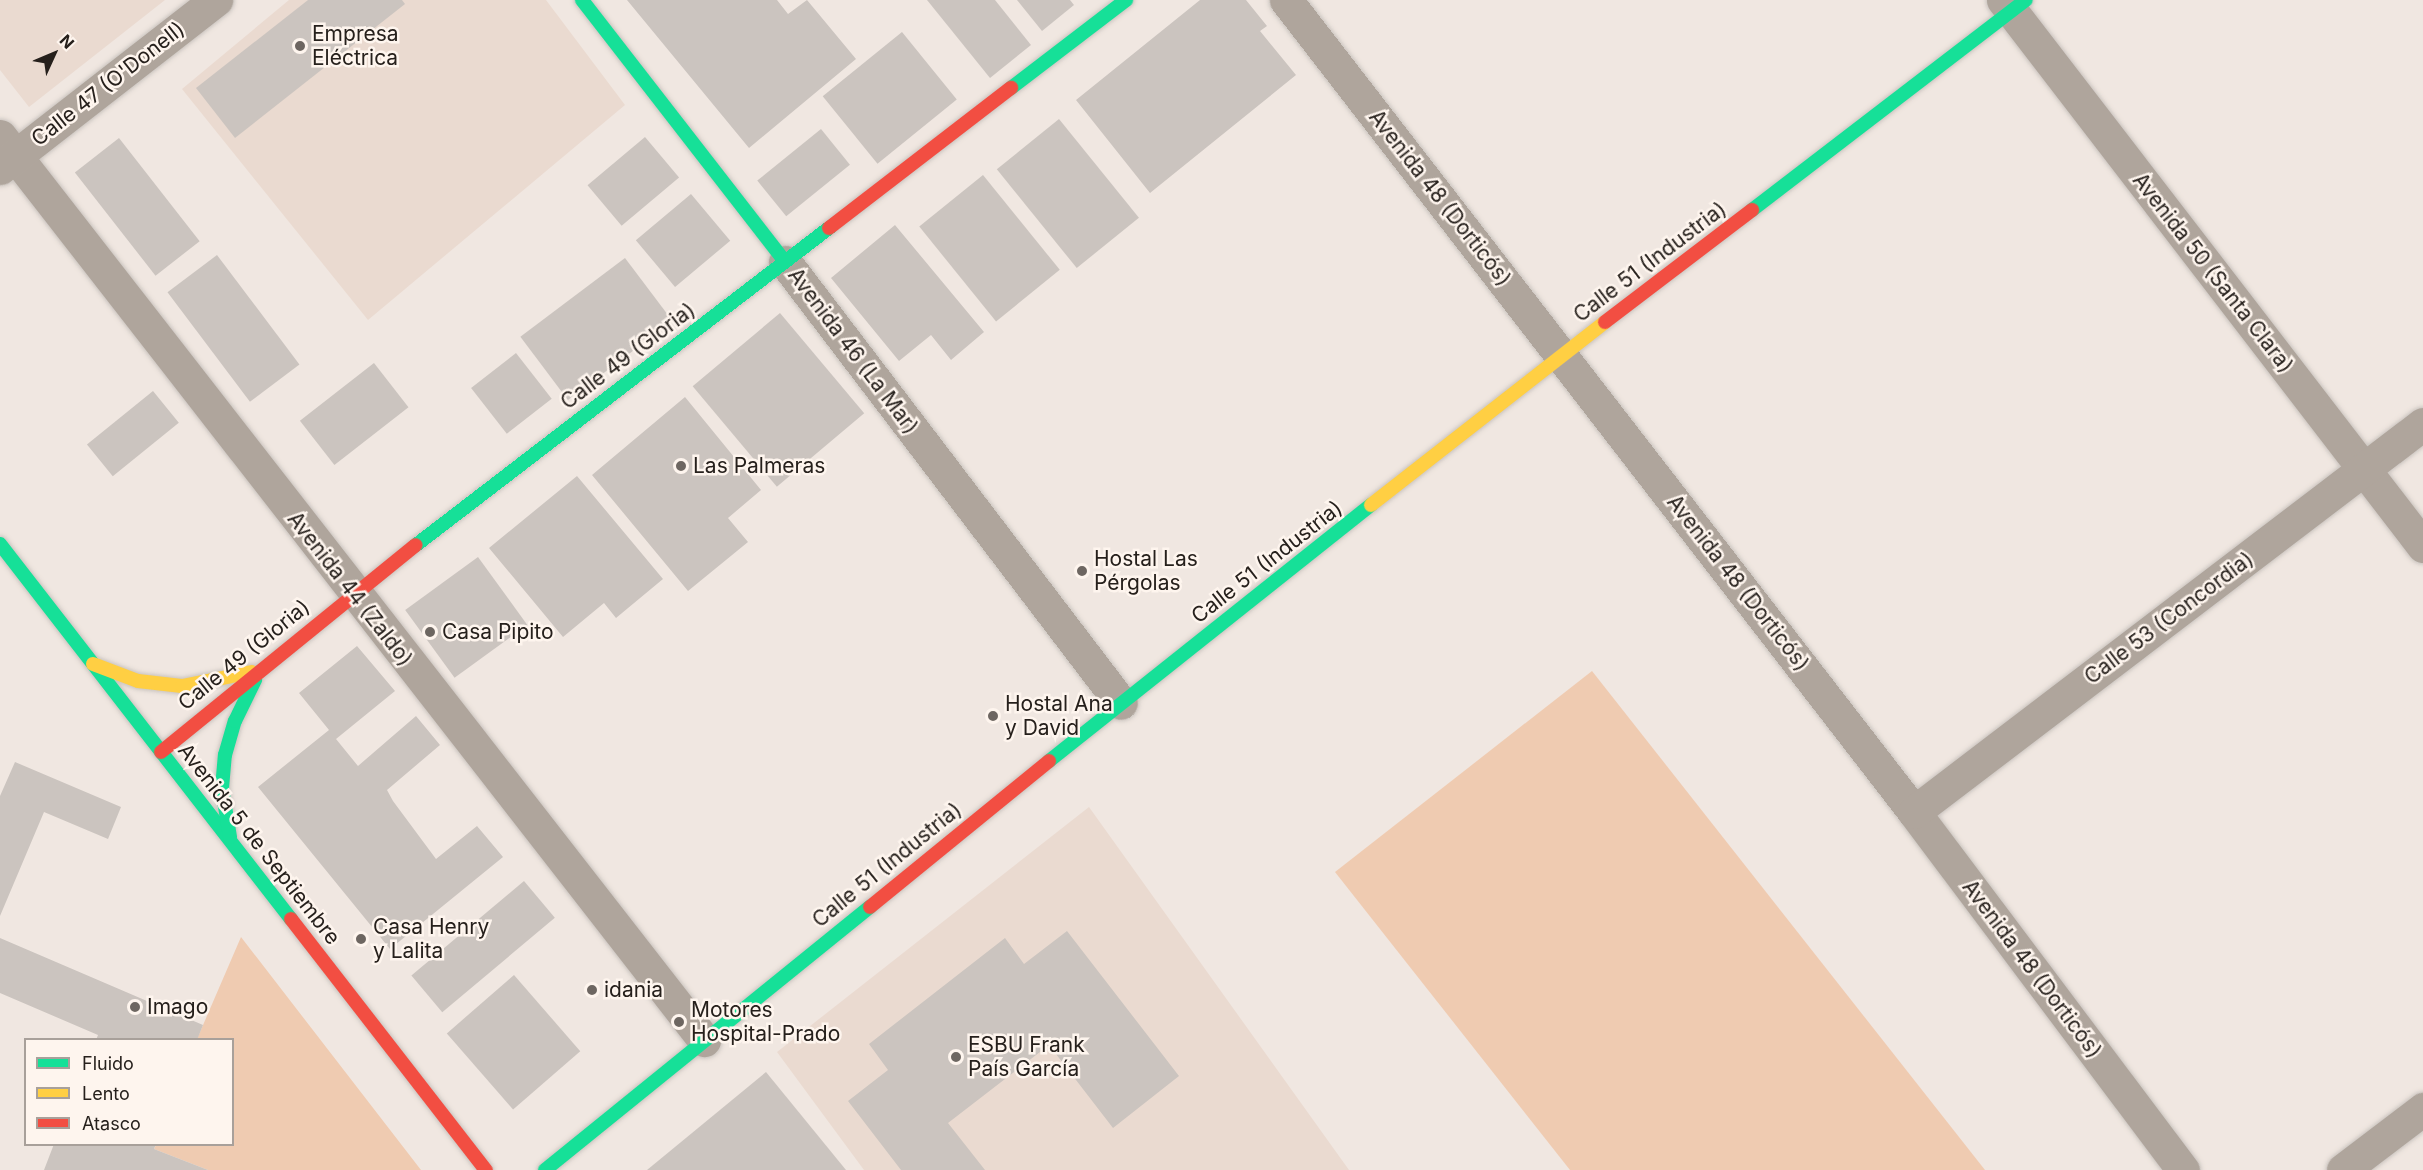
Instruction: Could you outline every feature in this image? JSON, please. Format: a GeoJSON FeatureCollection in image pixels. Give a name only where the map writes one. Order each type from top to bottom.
{"type":"FeatureCollection","features":[{"type":"Feature","properties":{"kind":"main road","name":"Avenida 46 (La Mar)"},"geometry":{"type":"LineString","coordinates":[[582,0],[785,262]]}},
{"type":"Feature","properties":{"kind":"main road","name":"Calle 49 (Gloria)"},"geometry":{"type":"LineString","coordinates":[[160,752],[353,593],[1126,0]]}},
{"type":"Feature","properties":{"kind":"main road","name":"Calle 51 (Industria)"},"geometry":{"type":"LineString","coordinates":[[545,1170],[1121,704],[1562,355],[2013,4]]}},
{"type":"Feature","properties":{"kind":"main road","name":"Avenida 5 de Septiembre"},"geometry":{"type":"LineString","coordinates":[[0,544],[486,1170]]}},
{"type":"Feature","properties":{"kind":"main road"},"geometry":{"type":"LineString","coordinates":[[92,663],[138,681],[182,686],[260,670]]}},
{"type":"Feature","properties":{"kind":"main road"},"geometry":{"type":"LineString","coordinates":[[231,842],[222,788],[225,755],[235,721],[260,670]]}},
{"type":"Feature","properties":{"kind":"street","name":"Calle 47 (O'Donell)"},"geometry":{"type":"LineString","coordinates":[[5,153],[216,0]]}},
{"type":"Feature","properties":{"kind":"street","name":"Avenida 48 (Dorticós)"},"geometry":{"type":"LineString","coordinates":[[1286,0],[1914,812],[2183,1170]]}},
{"type":"Feature","properties":{"kind":"street","name":"Avenida 50 (Santa Clara)"},"geometry":{"type":"LineString","coordinates":[[2013,4],[2423,546]]}},
{"type":"Feature","properties":{"kind":"street","name":"Avenida 44 (Zaldo)"},"geometry":{"type":"LineString","coordinates":[[5,153],[704,1040]]}},
{"type":"Feature","properties":{"kind":"street","name":"Avenida 46 (La Mar)"},"geometry":{"type":"LineString","coordinates":[[785,262],[1121,704]]}},
{"type":"Feature","properties":{"kind":"street","name":"Calle 53 (Concordia)"},"geometry":{"type":"LineString","coordinates":[[1914,812],[2423,424]]}},
{"type":"Feature","properties":{"kind":"street"},"geometry":{"type":"LineString","coordinates":[[2343,1170],[2423,1109]]}},
{"type":"Feature","properties":{"kind":"shaded area"},"geometry":{"type":"Polygon","coordinates":[[[0,0],[165,0],[29,107],[0,70],[0,0]]]}},
{"type":"Feature","properties":{"kind":"shaded area"},"geometry":{"type":"Polygon","coordinates":[[[289,0],[546,0],[625,105],[368,320],[182,89],[289,0]]]}},
{"type":"Feature","properties":{"kind":"shaded area"},"geometry":{"type":"Polygon","coordinates":[[[1592,671],[1985,1170],[1570,1170],[1335,872],[1592,671]]]}},
{"type":"Feature","properties":{"kind":"shaded area"},"geometry":{"type":"Polygon","coordinates":[[[1089,807],[1349,1170],[864,1170],[777,1052],[1089,807]]]}},
{"type":"Feature","properties":{"kind":"shaded area"},"geometry":{"type":"Polygon","coordinates":[[[241,937],[421,1170],[208,1170],[154,1149],[156,1146],[234,1146],[234,1038],[197,1038],[241,937]]]}},
{"type":"Feature","properties":{"kind":"building","name":"Empresa Eléctrica"},"geometry":{"type":"Polygon","coordinates":[[[308,0],[402,0],[405,4],[235,138],[196,88],[308,0]]]}},
{"type":"Feature","properties":{"kind":"building"},"geometry":{"type":"Polygon","coordinates":[[[627,0],[777,0],[788,14],[807,0],[856,59],[749,148],[627,0]]]}},
{"type":"Feature","properties":{"kind":"building"},"geometry":{"type":"Polygon","coordinates":[[[927,0],[995,0],[1031,45],[990,78],[927,0]]]}},
{"type":"Feature","properties":{"kind":"building"},"geometry":{"type":"Polygon","coordinates":[[[1017,0],[1070,0],[1074,5],[1042,31],[1017,0]]]}},
{"type":"Feature","properties":{"kind":"building"},"geometry":{"type":"Polygon","coordinates":[[[1200,0],[1246,0],[1267,26],[1260,31],[1296,75],[1150,193],[1076,100],[1200,0]]]}},
{"type":"Feature","properties":{"kind":"building"},"geometry":{"type":"Polygon","coordinates":[[[902,32],[957,100],[877,164],[823,96],[902,32]]]}},
{"type":"Feature","properties":{"kind":"building"},"geometry":{"type":"Polygon","coordinates":[[[1059,119],[1139,218],[1077,268],[997,169],[1059,119]]]}},
{"type":"Feature","properties":{"kind":"building"},"geometry":{"type":"Polygon","coordinates":[[[821,129],[850,165],[786,216],[757,181],[821,129]]]}},
{"type":"Feature","properties":{"kind":"building"},"geometry":{"type":"Polygon","coordinates":[[[645,137],[679,178],[622,226],[588,185],[645,137]]]}},
{"type":"Feature","properties":{"kind":"building"},"geometry":{"type":"Polygon","coordinates":[[[119,138],[200,241],[156,276],[75,172],[119,138]]]}},
{"type":"Feature","properties":{"kind":"building"},"geometry":{"type":"Polygon","coordinates":[[[983,175],[1060,270],[996,321],[919,227],[983,175]]]}},
{"type":"Feature","properties":{"kind":"building"},"geometry":{"type":"Polygon","coordinates":[[[691,194],[730,241],[675,287],[636,240],[691,194]]]}},
{"type":"Feature","properties":{"kind":"building"},"geometry":{"type":"Polygon","coordinates":[[[895,225],[984,332],[951,360],[931,335],[899,361],[831,278],[895,225]]]}},
{"type":"Feature","properties":{"kind":"building"},"geometry":{"type":"Polygon","coordinates":[[[217,255],[299,364],[250,402],[167,292],[217,255]]]}},
{"type":"Feature","properties":{"kind":"building"},"geometry":{"type":"Polygon","coordinates":[[[625,258],[673,321],[568,400],[520,337],[625,258]]]}},
{"type":"Feature","properties":{"kind":"building"},"geometry":{"type":"Polygon","coordinates":[[[780,313],[864,413],[777,487],[693,386],[780,313]]]}},
{"type":"Feature","properties":{"kind":"building"},"geometry":{"type":"Polygon","coordinates":[[[516,353],[552,399],[507,434],[471,388],[516,353]]]}},
{"type":"Feature","properties":{"kind":"building"},"geometry":{"type":"Polygon","coordinates":[[[374,363],[408,407],[334,465],[300,421],[374,363]]]}},
{"type":"Feature","properties":{"kind":"building"},"geometry":{"type":"Polygon","coordinates":[[[153,391],[179,423],[113,476],[87,444],[153,391]]]}},
{"type":"Feature","properties":{"kind":"building"},"geometry":{"type":"Polygon","coordinates":[[[685,397],[761,490],[728,518],[748,542],[688,591],[592,475],[685,397]]]}},
{"type":"Feature","properties":{"kind":"building"},"geometry":{"type":"Polygon","coordinates":[[[577,476],[663,579],[616,618],[604,603],[563,637],[489,548],[577,476]]]}},
{"type":"Feature","properties":{"kind":"building"},"geometry":{"type":"Polygon","coordinates":[[[478,557],[527,625],[455,678],[405,610],[478,557]]]}},
{"type":"Feature","properties":{"kind":"building"},"geometry":{"type":"Polygon","coordinates":[[[357,646],[395,691],[336,739],[358,766],[416,716],[440,745],[387,790],[393,801],[436,859],[477,826],[503,857],[390,949],[258,787],[329,730],[299,693],[357,646]]]}},
{"type":"Feature","properties":{"kind":"building"},"geometry":{"type":"Polygon","coordinates":[[[15,762],[121,807],[108,839],[44,812],[0,916],[0,796],[15,762]]]}},
{"type":"Feature","properties":{"kind":"building"},"geometry":{"type":"Polygon","coordinates":[[[524,881],[555,918],[442,1012],[411,975],[524,881]]]}},
{"type":"Feature","properties":{"kind":"building","name":"ESBU Frank País García"},"geometry":{"type":"Polygon","coordinates":[[[1067,931],[1179,1076],[1113,1128],[1049,1045],[948,1123],[985,1170],[901,1170],[848,1101],[888,1070],[869,1044],[1005,938],[1024,964],[1067,931]]]}},
{"type":"Feature","properties":{"kind":"building"},"geometry":{"type":"Polygon","coordinates":[[[0,938],[203,1025],[198,1038],[97,1038],[98,1035],[0,993],[0,938]]]}},
{"type":"Feature","properties":{"kind":"building"},"geometry":{"type":"Polygon","coordinates":[[[514,975],[580,1051],[513,1110],[447,1033],[514,975]]]}},
{"type":"Feature","properties":{"kind":"building"},"geometry":{"type":"Polygon","coordinates":[[[766,1072],[846,1170],[647,1170],[766,1072]]]}},
{"type":"Feature","properties":{"kind":"building"},"geometry":{"type":"Polygon","coordinates":[[[53,1146],[155,1146],[154,1149],[208,1170],[44,1170],[53,1146]]]}},
{"type":"Feature","properties":{"kind":"traffic: fast"},"geometry":{"type":"LineString","coordinates":[[582,0],[785,262]]}},
{"type":"Feature","properties":{"kind":"traffic: fast"},"geometry":{"type":"LineString","coordinates":[[1011,88],[1126,0]]}},
{"type":"Feature","properties":{"kind":"traffic: fast"},"geometry":{"type":"LineString","coordinates":[[1752,210],[2026,0]]}},
{"type":"Feature","properties":{"kind":"traffic: fast"},"geometry":{"type":"LineString","coordinates":[[416,545],[829,228]]}},
{"type":"Feature","properties":{"kind":"traffic: fast"},"geometry":{"type":"LineString","coordinates":[[1049,761],[1371,505]]}},
{"type":"Feature","properties":{"kind":"traffic: fast"},"geometry":{"type":"LineString","coordinates":[[0,544],[291,919]]}},
{"type":"Feature","properties":{"kind":"traffic: fast"},"geometry":{"type":"LineString","coordinates":[[230,837],[222,788],[225,755],[235,721],[255,680]]}},
{"type":"Feature","properties":{"kind":"traffic: fast"},"geometry":{"type":"LineString","coordinates":[[545,1170],[870,907]]}},
{"type":"Feature","properties":{"kind":"traffic: slow"},"geometry":{"type":"LineString","coordinates":[[1371,505],[1605,322]]}},
{"type":"Feature","properties":{"kind":"traffic: slow"},"geometry":{"type":"LineString","coordinates":[[93,664],[138,681],[182,686],[252,672]]}},
{"type":"Feature","properties":{"kind":"traffic: jam"},"geometry":{"type":"LineString","coordinates":[[829,228],[1011,88]]}},
{"type":"Feature","properties":{"kind":"traffic: jam"},"geometry":{"type":"LineString","coordinates":[[1605,322],[1752,210]]}},
{"type":"Feature","properties":{"kind":"traffic: jam"},"geometry":{"type":"LineString","coordinates":[[161,752],[416,545]]}},
{"type":"Feature","properties":{"kind":"traffic: jam"},"geometry":{"type":"LineString","coordinates":[[870,907],[1049,761]]}},
{"type":"Feature","properties":{"kind":"traffic: jam"},"geometry":{"type":"LineString","coordinates":[[291,919],[486,1170]]}},
{"type":"Feature","properties":{"kind":"place","name":"Empresa Eléctrica"},"geometry":{"type":"Point","coordinates":[300,46]}},
{"type":"Feature","properties":{"kind":"place","name":"Las Palmeras"},"geometry":{"type":"Point","coordinates":[681,466]}},
{"type":"Feature","properties":{"kind":"place","name":"Hostal Las Pérgolas"},"geometry":{"type":"Point","coordinates":[1082,571]}},
{"type":"Feature","properties":{"kind":"place","name":"Casa Pipito"},"geometry":{"type":"Point","coordinates":[430,632]}},
{"type":"Feature","properties":{"kind":"place","name":"Hostal Ana y David"},"geometry":{"type":"Point","coordinates":[993,716]}},
{"type":"Feature","properties":{"kind":"place","name":"Casa Henry y Lalita"},"geometry":{"type":"Point","coordinates":[361,939]}},
{"type":"Feature","properties":{"kind":"place","name":"idania"},"geometry":{"type":"Point","coordinates":[592,990]}},
{"type":"Feature","properties":{"kind":"place","name":"Imago"},"geometry":{"type":"Point","coordinates":[135,1007]}},
{"type":"Feature","properties":{"kind":"place","name":"Motores Hospital-Prado"},"geometry":{"type":"Point","coordinates":[679,1022]}},
{"type":"Feature","properties":{"kind":"place","name":"ESBU Frank País García"},"geometry":{"type":"Point","coordinates":[956,1057]}}]}
